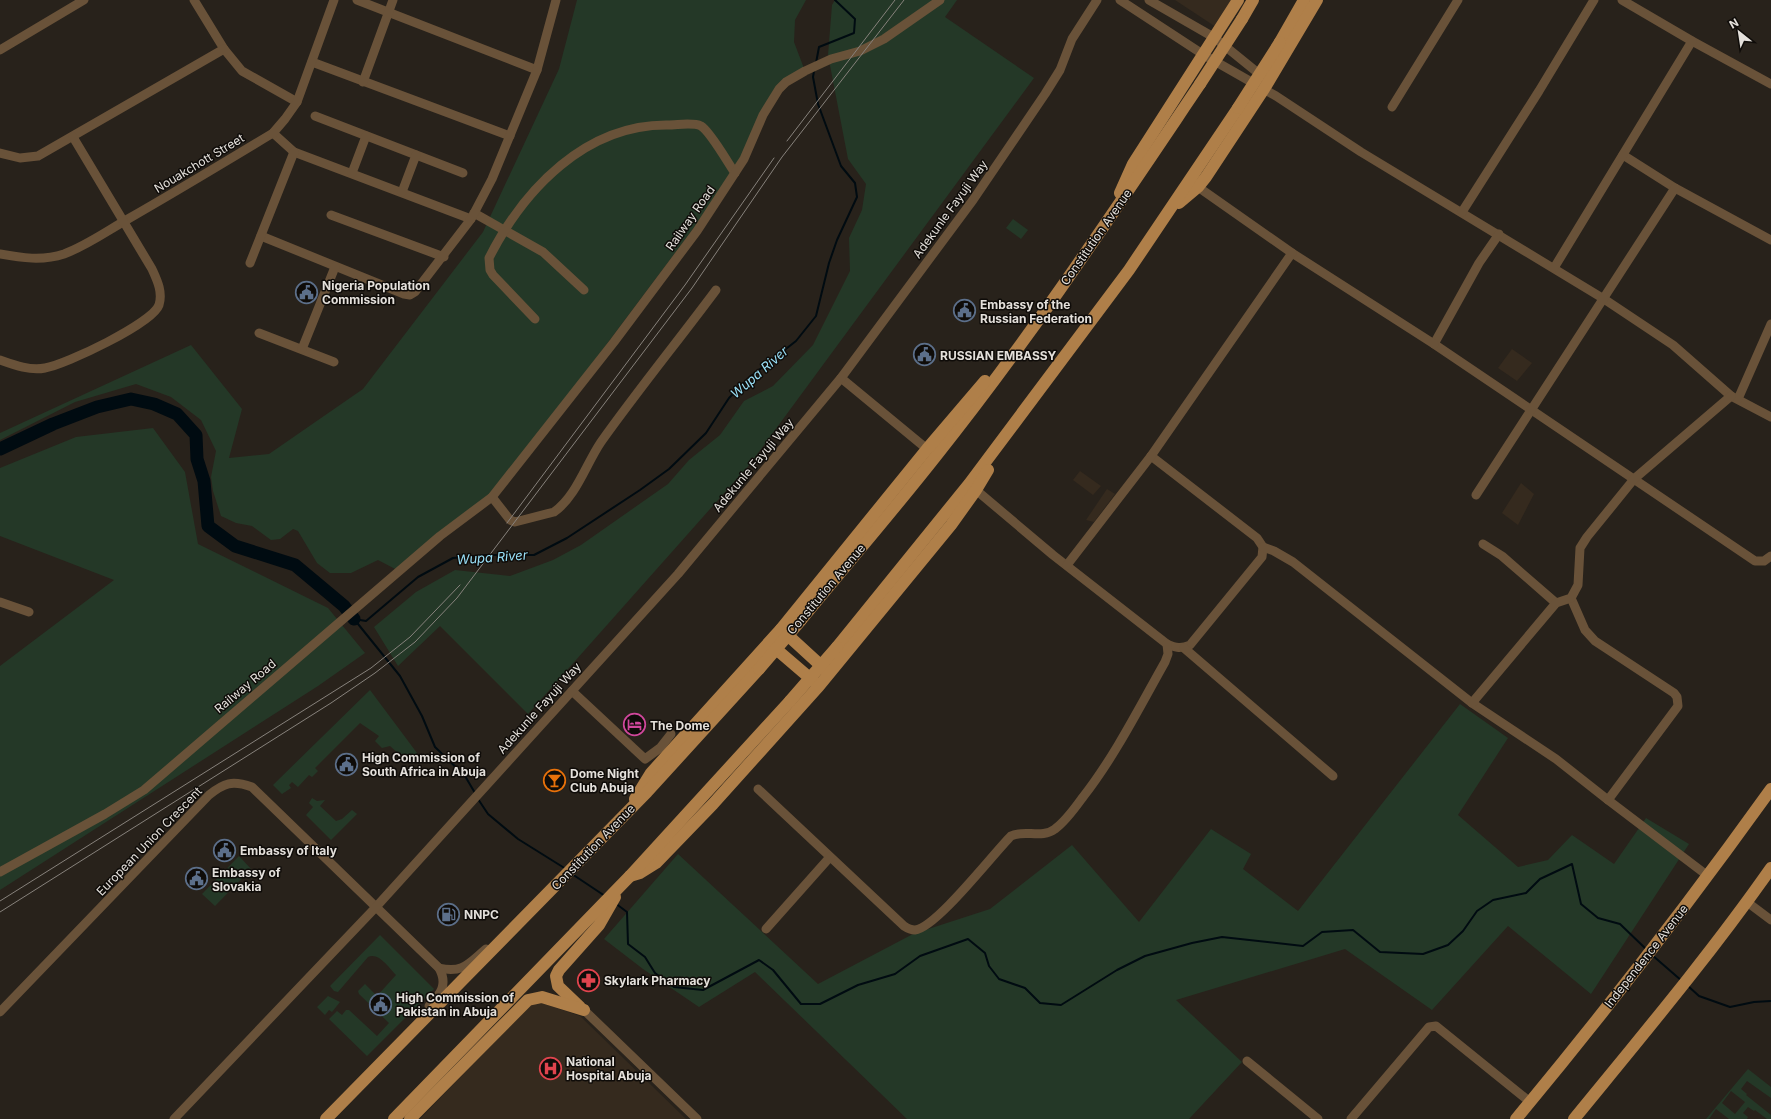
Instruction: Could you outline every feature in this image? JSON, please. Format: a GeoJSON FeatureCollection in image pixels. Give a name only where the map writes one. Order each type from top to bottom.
{"type":"FeatureCollection","features":[{"type":"Feature","properties":{"kind":"main road"},"geometry":{"type":"LineString","coordinates":[[1104,225],[1133,164],[1238,0]]}},
{"type":"Feature","properties":{"kind":"main road","name":"Constitution Avenue"},"geometry":{"type":"LineString","coordinates":[[326,1119],[631,809],[759,669],[801,620],[936,456],[1004,366],[1104,225],[1200,84],[1253,0]]}},
{"type":"Feature","properties":{"kind":"main road"},"geometry":{"type":"LineString","coordinates":[[394,1119],[626,880],[790,701],[837,647],[969,484],[1129,270],[1238,108],[1280,42],[1304,0]]}},
{"type":"Feature","properties":{"kind":"main road"},"geometry":{"type":"LineString","coordinates":[[1169,211],[1198,187],[1266,86],[1317,0]]}},
{"type":"Feature","properties":{"kind":"main road"},"geometry":{"type":"LineString","coordinates":[[631,809],[643,784],[651,773],[769,643],[976,389],[1004,366]]}},
{"type":"Feature","properties":{"kind":"main road"},"geometry":{"type":"LineString","coordinates":[[584,1010],[561,989],[557,983],[556,976],[559,970],[601,921],[626,880],[640,874],[656,863],[713,804],[830,673],[951,525],[976,490],[1022,412]]}},
{"type":"Feature","properties":{"kind":"main road"},"geometry":{"type":"LineString","coordinates":[[780,630],[830,673]]}},
{"type":"Feature","properties":{"kind":"main road"},"geometry":{"type":"LineString","coordinates":[[769,643],[819,686]]}},
{"type":"Feature","properties":{"kind":"main road","name":"Independence Avenue"},"geometry":{"type":"LineString","coordinates":[[1516,1119],[1708,876],[1771,789]]}},
{"type":"Feature","properties":{"kind":"main road"},"geometry":{"type":"LineString","coordinates":[[1574,1119],[1661,1012],[1747,902],[1771,868]]}},
{"type":"Feature","properties":{"kind":"main road"},"geometry":{"type":"LineString","coordinates":[[410,1119],[528,1000],[542,997],[584,1010]]}},
{"type":"Feature","properties":{"kind":"street"},"geometry":{"type":"LineString","coordinates":[[0,50],[84,0]]}},
{"type":"Feature","properties":{"kind":"street"},"geometry":{"type":"LineString","coordinates":[[194,0],[224,49],[242,71],[297,102]]}},
{"type":"Feature","properties":{"kind":"street","name":"Nouakchott Street"},"geometry":{"type":"LineString","coordinates":[[0,254],[17,257],[41,258],[63,254],[123,222],[273,133],[297,102],[334,0]]}},
{"type":"Feature","properties":{"kind":"street"},"geometry":{"type":"LineString","coordinates":[[357,0],[537,70]]}},
{"type":"Feature","properties":{"kind":"street"},"geometry":{"type":"LineString","coordinates":[[363,82],[393,0]]}},
{"type":"Feature","properties":{"kind":"street"},"geometry":{"type":"LineString","coordinates":[[261,236],[404,294],[410,295],[415,292],[444,257],[473,216],[492,179],[537,70],[556,0]]}},
{"type":"Feature","properties":{"kind":"street","name":"Railway Road"},"geometry":{"type":"LineString","coordinates":[[0,872],[105,814],[144,790],[440,536],[492,497],[624,330],[697,231],[744,158],[774,96],[786,82],[804,71],[832,59],[860,51],[884,39],[940,0]]}},
{"type":"Feature","properties":{"kind":"street","name":"Adekunle Fayuji Way"},"geometry":{"type":"LineString","coordinates":[[376,907],[678,574],[841,378],[973,200],[1045,94],[1060,70],[1072,39],[1097,0]]}},
{"type":"Feature","properties":{"kind":"street"},"geometry":{"type":"LineString","coordinates":[[1120,0],[1204,55],[1266,86]]}},
{"type":"Feature","properties":{"kind":"street"},"geometry":{"type":"LineString","coordinates":[[1149,0],[1214,38],[1254,68],[1266,86],[1276,96],[1361,152],[1604,299],[1672,345],[1734,397],[1771,417]]}},
{"type":"Feature","properties":{"kind":"street"},"geometry":{"type":"LineString","coordinates":[[1392,107],[1458,0]]}},
{"type":"Feature","properties":{"kind":"street"},"geometry":{"type":"LineString","coordinates":[[1462,212],[1539,91],[1594,0]]}},
{"type":"Feature","properties":{"kind":"street"},"geometry":{"type":"LineString","coordinates":[[1622,0],[1692,41],[1771,84]]}},
{"type":"Feature","properties":{"kind":"street"},"geometry":{"type":"LineString","coordinates":[[1554,268],[1692,41]]}},
{"type":"Feature","properties":{"kind":"street"},"geometry":{"type":"LineString","coordinates":[[0,153],[20,158],[38,156],[224,49]]}},
{"type":"Feature","properties":{"kind":"street"},"geometry":{"type":"LineString","coordinates":[[312,62],[510,136]]}},
{"type":"Feature","properties":{"kind":"street"},"geometry":{"type":"LineString","coordinates":[[315,116],[463,173]]}},
{"type":"Feature","properties":{"kind":"street"},"geometry":{"type":"LineString","coordinates":[[535,320],[490,270],[489,258],[536,188],[560,165],[588,146],[636,127],[648,125],[695,124],[706,130],[735,173]]}},
{"type":"Feature","properties":{"kind":"street"},"geometry":{"type":"LineString","coordinates":[[273,133],[294,152],[402,192],[473,216],[506,231],[543,252],[584,290]]}},
{"type":"Feature","properties":{"kind":"street"},"geometry":{"type":"LineString","coordinates":[[352,173],[366,136]]}},
{"type":"Feature","properties":{"kind":"street"},"geometry":{"type":"LineString","coordinates":[[0,360],[19,367],[44,368],[67,362],[105,344],[152,315],[159,306],[161,297],[159,286],[152,269],[73,137]]}},
{"type":"Feature","properties":{"kind":"street"},"geometry":{"type":"LineString","coordinates":[[250,263],[294,152]]}},
{"type":"Feature","properties":{"kind":"street"},"geometry":{"type":"LineString","coordinates":[[402,192],[416,155]]}},
{"type":"Feature","properties":{"kind":"street"},"geometry":{"type":"LineString","coordinates":[[1623,155],[1675,188],[1771,240]]}},
{"type":"Feature","properties":{"kind":"street"},"geometry":{"type":"LineString","coordinates":[[1198,187],[1292,253],[1434,344],[1755,561],[1764,561],[1771,556]]}},
{"type":"Feature","properties":{"kind":"street"},"geometry":{"type":"LineString","coordinates":[[1476,495],[1675,188]]}},
{"type":"Feature","properties":{"kind":"street"},"geometry":{"type":"LineString","coordinates":[[331,215],[444,257]]}},
{"type":"Feature","properties":{"kind":"street"},"geometry":{"type":"LineString","coordinates":[[1434,344],[1479,263],[1498,234]]}},
{"type":"Feature","properties":{"kind":"street"},"geometry":{"type":"LineString","coordinates":[[1067,565],[1151,456],[1292,253]]}},
{"type":"Feature","properties":{"kind":"street"},"geometry":{"type":"LineString","coordinates":[[302,349],[335,267]]}},
{"type":"Feature","properties":{"kind":"street"},"geometry":{"type":"LineString","coordinates":[[492,497],[510,520],[515,522],[554,512],[574,488],[602,441],[716,290]]}},
{"type":"Feature","properties":{"kind":"street"},"geometry":{"type":"LineString","coordinates":[[1472,703],[1556,603],[1571,598],[1578,586],[1580,548],[1587,537],[1634,480],[1734,397],[1771,324]]}},
{"type":"Feature","properties":{"kind":"street"},"geometry":{"type":"LineString","coordinates":[[258,333],[334,362]]}},
{"type":"Feature","properties":{"kind":"street"},"geometry":{"type":"LineString","coordinates":[[841,378],[927,449]]}},
{"type":"Feature","properties":{"kind":"street"},"geometry":{"type":"LineString","coordinates":[[1151,456],[1257,538],[1263,547],[1274,551],[1293,562],[1472,703],[1556,759],[1708,876]]}},
{"type":"Feature","properties":{"kind":"street"},"geometry":{"type":"LineString","coordinates":[[976,490],[1067,565],[1167,644],[1178,648],[1184,648],[1190,645],[1262,557],[1263,547]]}},
{"type":"Feature","properties":{"kind":"street"},"geometry":{"type":"LineString","coordinates":[[1483,544],[1502,556],[1556,603]]}},
{"type":"Feature","properties":{"kind":"street"},"geometry":{"type":"LineString","coordinates":[[1571,598],[1585,630],[1595,641],[1674,692],[1678,702],[1678,706],[1608,800]]}},
{"type":"Feature","properties":{"kind":"street"},"geometry":{"type":"LineString","coordinates":[[0,602],[29,612]]}},
{"type":"Feature","properties":{"kind":"street"},"geometry":{"type":"LineString","coordinates":[[758,789],[904,926],[914,930],[920,928],[945,909],[1011,836],[1054,830],[1069,816],[1094,783],[1134,719],[1165,662],[1168,654],[1167,644]]}},
{"type":"Feature","properties":{"kind":"street"},"geometry":{"type":"LineString","coordinates":[[1184,648],[1333,776]]}},
{"type":"Feature","properties":{"kind":"street"},"geometry":{"type":"LineString","coordinates":[[572,691],[645,759],[651,756],[671,734]]}},
{"type":"Feature","properties":{"kind":"street","name":"European Union Crescent"},"geometry":{"type":"LineString","coordinates":[[0,1012],[208,795],[228,783],[238,783],[252,787],[439,968]]}},
{"type":"Feature","properties":{"kind":"street"},"geometry":{"type":"LineString","coordinates":[[766,929],[830,857]]}},
{"type":"Feature","properties":{"kind":"street"},"geometry":{"type":"LineString","coordinates":[[1747,902],[1771,920]]}},
{"type":"Feature","properties":{"kind":"street"},"geometry":{"type":"LineString","coordinates":[[174,1119],[376,907]]}},
{"type":"Feature","properties":{"kind":"street"},"geometry":{"type":"LineString","coordinates":[[439,968],[455,971],[463,969],[498,939],[510,932]]}},
{"type":"Feature","properties":{"kind":"street"},"geometry":{"type":"LineString","coordinates":[[403,1041],[422,1014],[441,991],[444,984],[443,975],[439,968]]}},
{"type":"Feature","properties":{"kind":"street"},"geometry":{"type":"LineString","coordinates":[[584,1010],[697,1119]]}},
{"type":"Feature","properties":{"kind":"street"},"geometry":{"type":"LineString","coordinates":[[1351,1119],[1429,1027],[1436,1026],[1530,1102]]}},
{"type":"Feature","properties":{"kind":"street"},"geometry":{"type":"LineString","coordinates":[[1248,1061],[1318,1119]]}},
{"type":"Feature","properties":{"kind":"shaded area"},"geometry":{"type":"Polygon","coordinates":[[[1175,0],[1233,0],[1216,27],[1175,0]]]}},
{"type":"Feature","properties":{"kind":"shaded area"},"geometry":{"type":"Polygon","coordinates":[[[1512,349],[1532,363],[1517,381],[1498,368],[1512,349]]]}},
{"type":"Feature","properties":{"kind":"shaded area"},"geometry":{"type":"Polygon","coordinates":[[[1080,471],[1101,486],[1093,495],[1073,480],[1080,471]]]}},
{"type":"Feature","properties":{"kind":"shaded area"},"geometry":{"type":"Polygon","coordinates":[[[1521,483],[1534,494],[1518,525],[1502,513],[1521,483]]]}},
{"type":"Feature","properties":{"kind":"shaded area"},"geometry":{"type":"Polygon","coordinates":[[[1107,489],[1115,494],[1094,522],[1086,520],[1107,489]]]}},
{"type":"Feature","properties":{"kind":"shaded area","name":"National Hospital Abuja"},"geometry":{"type":"Polygon","coordinates":[[[534,1000],[580,1016],[686,1119],[420,1119],[534,1000]]]}},
{"type":"Feature","properties":{"kind":"green space"},"geometry":{"type":"Polygon","coordinates":[[[577,0],[806,0],[795,20],[794,42],[805,71],[786,82],[735,173],[492,497],[399,571],[378,560],[351,573],[330,573],[317,563],[298,531],[293,529],[280,539],[271,540],[252,526],[236,523],[221,516],[213,491],[211,477],[216,451],[201,420],[171,397],[136,384],[75,402],[0,440],[0,433],[191,345],[242,409],[229,458],[269,454],[363,389],[483,232],[559,69],[577,0]]]}},
{"type":"Feature","properties":{"kind":"green space"},"geometry":{"type":"Polygon","coordinates":[[[835,0],[957,0],[945,17],[1034,78],[750,464],[528,714],[440,626],[398,666],[374,627],[416,592],[455,570],[510,576],[553,560],[581,545],[668,484],[689,460],[720,435],[744,401],[773,386],[813,345],[850,271],[849,238],[862,210],[866,184],[848,159],[828,55],[832,5],[835,0]]]}},
{"type":"Feature","properties":{"kind":"green space"},"geometry":{"type":"Polygon","coordinates":[[[1013,219],[1028,230],[1021,239],[1006,228],[1013,219]]]}},
{"type":"Feature","properties":{"kind":"green space"},"geometry":{"type":"Polygon","coordinates":[[[153,428],[185,472],[198,544],[328,608],[365,653],[318,686],[0,890],[0,666],[114,580],[0,536],[0,468],[76,437],[153,428]]]}},
{"type":"Feature","properties":{"kind":"green space"},"geometry":{"type":"Polygon","coordinates":[[[370,690],[417,753],[410,760],[404,754],[399,754],[390,746],[382,748],[375,741],[379,736],[360,723],[315,768],[318,771],[312,777],[309,775],[298,787],[292,782],[289,785],[291,788],[282,794],[273,785],[370,690]]]}},
{"type":"Feature","properties":{"kind":"green space"},"geometry":{"type":"Polygon","coordinates":[[[1460,704],[1508,738],[1458,815],[1518,867],[1548,860],[1572,835],[1614,864],[1646,818],[1689,844],[1591,994],[1508,926],[1432,1010],[1345,949],[1176,1000],[1242,1062],[1189,1119],[907,1119],[755,972],[699,1007],[643,969],[604,939],[678,854],[818,984],[913,934],[990,909],[1072,845],[1139,922],[1211,829],[1251,854],[1243,869],[1298,911],[1460,704]]]}},
{"type":"Feature","properties":{"kind":"green space"},"geometry":{"type":"Polygon","coordinates":[[[312,798],[317,801],[325,800],[320,806],[336,821],[342,819],[352,810],[357,814],[331,840],[306,815],[313,807],[309,803],[312,798]]]}},
{"type":"Feature","properties":{"kind":"green space"},"geometry":{"type":"Polygon","coordinates":[[[239,856],[251,869],[215,906],[202,894],[239,856]]]}},
{"type":"Feature","properties":{"kind":"green space"},"geometry":{"type":"Polygon","coordinates":[[[380,935],[434,989],[367,1056],[329,1019],[337,1011],[342,1015],[346,1010],[349,1010],[377,1036],[389,1023],[359,994],[358,991],[365,984],[377,996],[396,975],[384,962],[372,956],[368,957],[338,992],[334,991],[330,986],[380,935]]]}},
{"type":"Feature","properties":{"kind":"green space"},"geometry":{"type":"Polygon","coordinates":[[[328,996],[340,1002],[332,1012],[329,1010],[325,1015],[317,1007],[328,996]]]}},
{"type":"Feature","properties":{"kind":"green space"},"geometry":{"type":"Polygon","coordinates":[[[1748,1069],[1771,1087],[1771,1098],[1747,1081],[1741,1089],[1747,1094],[1746,1095],[1771,1115],[1771,1119],[1767,1119],[1755,1110],[1754,1111],[1748,1107],[1743,1113],[1748,1117],[1747,1119],[1729,1119],[1716,1109],[1709,1119],[1706,1119],[1748,1069]],[[1731,1091],[1722,1103],[1735,1114],[1745,1102],[1731,1091]]]}},
{"type":"Feature","properties":{"kind":"waterway","name":"Wupa River"},"geometry":{"type":"LineString","coordinates":[[816,63],[819,47],[854,33],[855,19],[835,0]]}},
{"type":"Feature","properties":{"kind":"waterway","name":"Wupa River"},"geometry":{"type":"LineString","coordinates":[[354,619],[366,621],[418,577],[453,558],[488,555],[534,555],[567,538],[669,469],[706,433],[729,398],[750,377],[796,341],[816,316],[829,263],[837,240],[857,197],[855,183],[841,166],[818,104],[813,77],[814,71]]}},
{"type":"Feature","properties":{"kind":"waterway"},"geometry":{"type":"LineString","coordinates":[[0,449],[53,424],[97,407],[131,399],[154,404],[177,414],[196,435],[197,459],[204,481],[208,526],[235,546],[295,565],[344,606],[354,619]]}},
{"type":"Feature","properties":{"kind":"waterway"},"geometry":{"type":"LineString","coordinates":[[354,619],[400,676],[422,716],[435,747],[465,776],[475,793]]}},
{"type":"Feature","properties":{"kind":"waterway"},"geometry":{"type":"LineString","coordinates":[[478,799],[488,814],[518,839],[566,869]]}},
{"type":"Feature","properties":{"kind":"waterway"},"geometry":{"type":"LineString","coordinates":[[615,903],[627,912],[628,944],[645,957],[655,973],[674,987],[703,990],[759,960],[773,970],[801,1004],[820,1004],[858,985],[895,974],[920,956],[968,939],[985,953],[989,966],[999,979],[1025,988],[1040,1003],[1061,1005],[1117,970],[1145,956],[1192,943],[1222,937],[1303,946],[1322,932],[1353,930],[1380,952],[1423,954],[1448,945],[1463,931],[1477,911],[1493,900],[1526,893],[1540,879],[1572,864],[1581,904],[1598,918],[1620,924],[1646,949]]}},
{"type":"Feature","properties":{"kind":"waterway"},"geometry":{"type":"LineString","coordinates":[[572,874],[605,896]]}},
{"type":"Feature","properties":{"kind":"waterway"},"geometry":{"type":"LineString","coordinates":[[1652,955],[1682,981]]}},
{"type":"Feature","properties":{"kind":"waterway"},"geometry":{"type":"LineString","coordinates":[[1688,986],[1699,996],[1730,1007],[1754,1002],[1771,1001]]}},
{"type":"Feature","properties":{"kind":"tram line"},"geometry":{"type":"LineString","coordinates":[[787,141],[895,0]]}},
{"type":"Feature","properties":{"kind":"tram line"},"geometry":{"type":"LineString","coordinates":[[0,912],[331,703],[375,673],[415,642],[457,598],[692,288],[782,157],[904,0]]}},
{"type":"Feature","properties":{"kind":"tram line"},"geometry":{"type":"LineString","coordinates":[[507,523],[685,285],[774,158]]}},
{"type":"Feature","properties":{"kind":"tram line"},"geometry":{"type":"LineString","coordinates":[[0,901],[371,668],[410,637],[460,585]]}},
{"type":"Feature","properties":{"kind":"place","name":"Nigeria Population Commission"},"geometry":{"type":"Point","coordinates":[306,292]}},
{"type":"Feature","properties":{"kind":"place","name":"Embassy of the Russian Federation"},"geometry":{"type":"Point","coordinates":[965,311]}},
{"type":"Feature","properties":{"kind":"place","name":"RUSSIAN EMBASSY"},"geometry":{"type":"Point","coordinates":[924,355]}},
{"type":"Feature","properties":{"kind":"place","name":"The Dome"},"geometry":{"type":"Point","coordinates":[635,725]}},
{"type":"Feature","properties":{"kind":"place","name":"High Commission of South Africa in Abuja"},"geometry":{"type":"Point","coordinates":[347,764]}},
{"type":"Feature","properties":{"kind":"place","name":"Dome Night Club Abuja"},"geometry":{"type":"Point","coordinates":[554,780]}},
{"type":"Feature","properties":{"kind":"place","name":"Embassy of Italy"},"geometry":{"type":"Point","coordinates":[224,850]}},
{"type":"Feature","properties":{"kind":"place","name":"Embassy of Slovakia"},"geometry":{"type":"Point","coordinates":[196,879]}},
{"type":"Feature","properties":{"kind":"place","name":"NNPC"},"geometry":{"type":"Point","coordinates":[448,914]}},
{"type":"Feature","properties":{"kind":"place","name":"Skylark Pharmacy"},"geometry":{"type":"Point","coordinates":[589,980]}},
{"type":"Feature","properties":{"kind":"place","name":"High Commission of Pakistan in Abuja"},"geometry":{"type":"Point","coordinates":[381,1004]}},
{"type":"Feature","properties":{"kind":"place","name":"National Hospital Abuja"},"geometry":{"type":"Point","coordinates":[551,1068]}}]}
